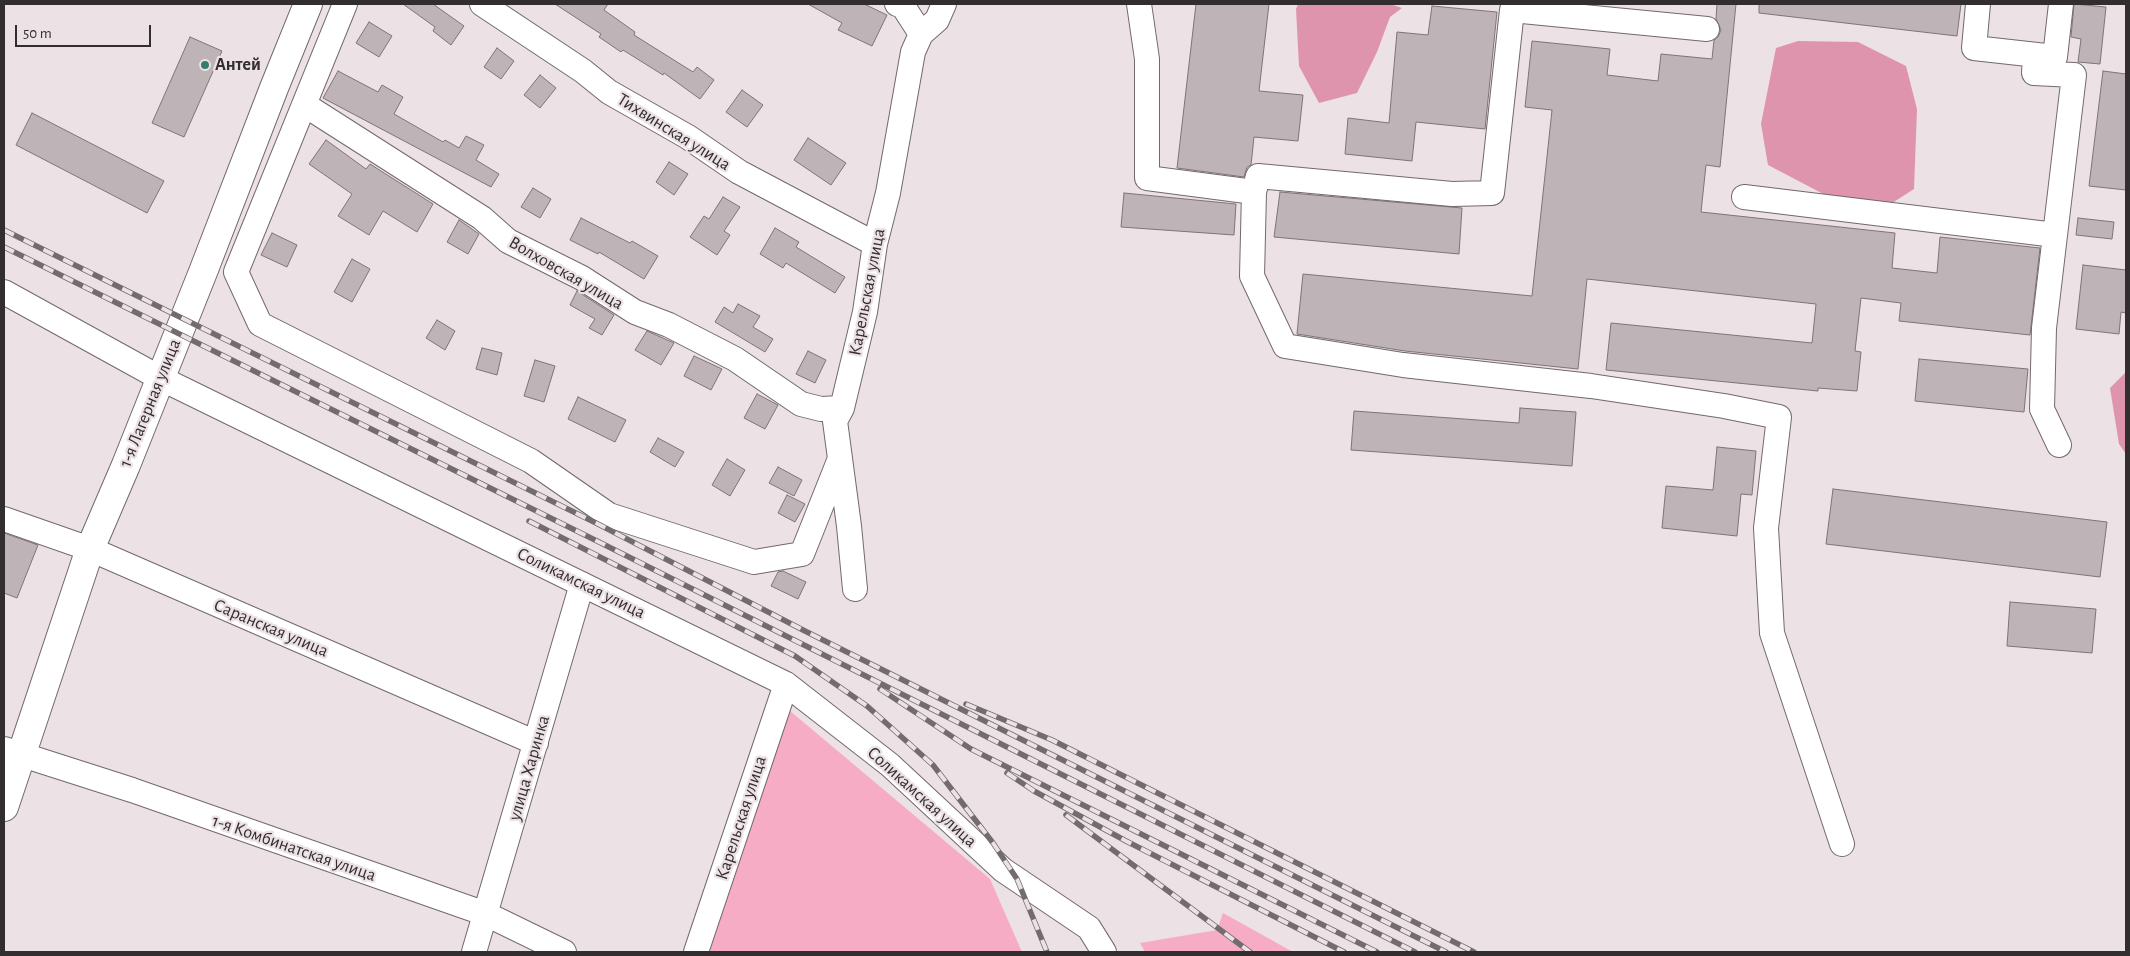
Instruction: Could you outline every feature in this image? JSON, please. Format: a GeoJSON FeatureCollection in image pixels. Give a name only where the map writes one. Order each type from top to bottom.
{"type":"FeatureCollection","features":[{"type":"Feature","properties":{"kind":"main road","name":"1-я Лагерная улица"},"geometry":{"type":"LineString","coordinates":[[4,807],[12,752],[90,549],[126,465],[308,4]]}},
{"type":"Feature","properties":{"kind":"street"},"geometry":{"type":"LineString","coordinates":[[345,4],[236,272],[260,324],[532,461],[609,514],[754,562],[802,554],[839,461]]}},
{"type":"Feature","properties":{"kind":"street","name":"Тихвинская улица"},"geometry":{"type":"LineString","coordinates":[[482,4],[583,71],[609,92],[688,137],[739,172],[875,244]]}},
{"type":"Feature","properties":{"kind":"street"},"geometry":{"type":"LineString","coordinates":[[897,4],[903,6],[920,34]]}},
{"type":"Feature","properties":{"kind":"street","name":"Карельская улица"},"geometry":{"type":"LineString","coordinates":[[855,589],[835,421],[842,408],[865,312],[875,244],[888,192],[913,52],[920,34],[937,20],[944,4]]}},
{"type":"Feature","properties":{"kind":"street"},"geometry":{"type":"LineString","coordinates":[[1139,4],[1147,59],[1147,178],[1254,192]]}},
{"type":"Feature","properties":{"kind":"street"},"geometry":{"type":"LineString","coordinates":[[1978,4],[1974,48],[2055,57],[2061,4]]}},
{"type":"Feature","properties":{"kind":"street"},"geometry":{"type":"LineString","coordinates":[[1707,29],[1512,10],[1492,193],[1452,194],[1258,176],[1254,192],[1252,276],[1285,346],[1403,365],[1591,386],[1724,406],[1779,417],[1766,528],[1772,633],[1842,844]]}},
{"type":"Feature","properties":{"kind":"street"},"geometry":{"type":"LineString","coordinates":[[2035,55],[2034,73],[2074,75],[2044,328],[2042,409],[2059,445]]}},
{"type":"Feature","properties":{"kind":"street","name":"Волховская улица"},"geometry":{"type":"LineString","coordinates":[[304,106],[482,218],[508,241],[582,278],[635,312],[669,325],[735,359],[801,404],[821,409],[842,408]]}},
{"type":"Feature","properties":{"kind":"street"},"geometry":{"type":"LineString","coordinates":[[1744,197],[2055,235]]}},
{"type":"Feature","properties":{"kind":"street","name":"Соликамская улица"},"geometry":{"type":"LineString","coordinates":[[4,292],[160,378],[786,684],[890,765],[1003,870],[1088,928],[1104,952]]}},
{"type":"Feature","properties":{"kind":"street","name":"Саранская улица"},"geometry":{"type":"LineString","coordinates":[[4,519],[90,549],[536,743]]}},
{"type":"Feature","properties":{"kind":"street","name":"улица Харинка"},"geometry":{"type":"LineString","coordinates":[[474,952],[582,584]]}},
{"type":"Feature","properties":{"kind":"street","name":"Карельская улица"},"geometry":{"type":"LineString","coordinates":[[696,952],[786,684]]}},
{"type":"Feature","properties":{"kind":"street","name":"1-я Комбинатская улица"},"geometry":{"type":"LineString","coordinates":[[12,752],[132,790],[486,914],[564,952]]}},
{"type":"Feature","properties":{"kind":"shaded area"},"geometry":{"type":"Polygon","coordinates":[[[1298,4],[1390,4],[1402,8],[1390,17],[1377,52],[1357,93],[1319,103],[1299,66],[1296,9],[1298,4]]]}},
{"type":"Feature","properties":{"kind":"shaded area"},"geometry":{"type":"Polygon","coordinates":[[[1798,41],[1858,42],[1906,66],[1917,109],[1914,189],[1889,205],[1831,198],[1768,165],[1761,124],[1776,48],[1798,41]]]}},
{"type":"Feature","properties":{"kind":"shaded area"},"geometry":{"type":"Polygon","coordinates":[[[2126,372],[2126,454],[2119,444],[2110,388],[2126,372]]]}},
{"type":"Feature","properties":{"kind":"shaded area"},"geometry":{"type":"Polygon","coordinates":[[[783,705],[990,879],[1022,952],[702,952],[783,705]]]}},
{"type":"Feature","properties":{"kind":"shaded area"},"geometry":{"type":"Polygon","coordinates":[[[1223,913],[1293,952],[1145,952],[1140,943],[1217,930],[1223,913]]]}},
{"type":"Feature","properties":{"kind":"building"},"geometry":{"type":"Polygon","coordinates":[[[403,4],[433,4],[464,26],[451,45],[433,31],[435,27],[403,4]]]}},
{"type":"Feature","properties":{"kind":"building"},"geometry":{"type":"Polygon","coordinates":[[[555,4],[608,4],[604,10],[635,32],[634,35],[693,72],[697,67],[714,80],[700,99],[664,73],[663,75],[623,50],[621,52],[599,37],[601,34],[555,4]]]}},
{"type":"Feature","properties":{"kind":"building"},"geometry":{"type":"Polygon","coordinates":[[[808,4],[864,4],[887,15],[872,46],[838,30],[842,23],[808,4]]]}},
{"type":"Feature","properties":{"kind":"building"},"geometry":{"type":"Polygon","coordinates":[[[1196,4],[1269,4],[1259,91],[1303,95],[1298,141],[1254,137],[1251,165],[1247,167],[1244,177],[1177,168],[1196,4]]]}},
{"type":"Feature","properties":{"kind":"building"},"geometry":{"type":"Polygon","coordinates":[[[1717,4],[1736,4],[1720,167],[1706,165],[1701,212],[1895,233],[1892,268],[1937,273],[1940,237],[2040,248],[2030,335],[1899,321],[1901,303],[1861,298],[1855,351],[1861,352],[1857,391],[1818,388],[1818,391],[1606,370],[1611,323],[1812,343],[1816,304],[1587,279],[1578,369],[1405,351],[1297,334],[1303,274],[1532,296],[1552,110],[1525,107],[1532,41],[1610,49],[1607,75],[1658,81],[1661,54],[1712,59],[1714,40],[1718,37],[1721,30],[1716,19],[1717,4]]]}},
{"type":"Feature","properties":{"kind":"building"},"geometry":{"type":"Polygon","coordinates":[[[1759,4],[1961,4],[1957,36],[1759,13],[1759,4]]]}},
{"type":"Feature","properties":{"kind":"building"},"geometry":{"type":"Polygon","coordinates":[[[2074,4],[2106,7],[2100,64],[2078,62],[2081,39],[2071,37],[2074,4]]]}},
{"type":"Feature","properties":{"kind":"building"},"geometry":{"type":"Polygon","coordinates":[[[1432,6],[1497,12],[1485,129],[1416,122],[1412,161],[1345,154],[1348,118],[1389,123],[1397,32],[1428,35],[1432,6]]]}},
{"type":"Feature","properties":{"kind":"building"},"geometry":{"type":"Polygon","coordinates":[[[369,22],[392,36],[379,57],[356,43],[369,22]]]}},
{"type":"Feature","properties":{"kind":"building"},"geometry":{"type":"Polygon","coordinates":[[[190,37],[222,51],[184,137],[152,123],[190,37]]]}},
{"type":"Feature","properties":{"kind":"building"},"geometry":{"type":"Polygon","coordinates":[[[497,48],[514,61],[501,79],[484,67],[497,48]]]}},
{"type":"Feature","properties":{"kind":"building"},"geometry":{"type":"Polygon","coordinates":[[[338,71],[378,92],[382,85],[403,97],[394,114],[443,142],[445,140],[459,148],[466,136],[484,145],[476,160],[499,174],[491,187],[323,98],[338,71]]]}},
{"type":"Feature","properties":{"kind":"building"},"geometry":{"type":"Polygon","coordinates":[[[2103,71],[2126,74],[2126,190],[2089,186],[2103,71]]]}},
{"type":"Feature","properties":{"kind":"building"},"geometry":{"type":"Polygon","coordinates":[[[540,75],[556,88],[540,108],[524,95],[540,75]]]}},
{"type":"Feature","properties":{"kind":"building"},"geometry":{"type":"Polygon","coordinates":[[[742,90],[763,105],[747,127],[726,112],[742,90]]]}},
{"type":"Feature","properties":{"kind":"building"},"geometry":{"type":"Polygon","coordinates":[[[32,113],[164,181],[147,213],[16,145],[32,113]]]}},
{"type":"Feature","properties":{"kind":"building"},"geometry":{"type":"Polygon","coordinates":[[[808,138],[846,163],[831,185],[794,160],[808,138]]]}},
{"type":"Feature","properties":{"kind":"building"},"geometry":{"type":"Polygon","coordinates":[[[326,140],[366,169],[370,164],[433,204],[417,232],[383,211],[369,235],[338,216],[352,194],[309,164],[326,140]]]}},
{"type":"Feature","properties":{"kind":"building"},"geometry":{"type":"Polygon","coordinates":[[[669,162],[688,174],[674,195],[656,182],[669,162]]]}},
{"type":"Feature","properties":{"kind":"building"},"geometry":{"type":"Polygon","coordinates":[[[533,188],[551,199],[540,218],[521,207],[533,188]]]}},
{"type":"Feature","properties":{"kind":"building"},"geometry":{"type":"Polygon","coordinates":[[[1280,192],[1462,208],[1459,254],[1274,237],[1280,192]]]}},
{"type":"Feature","properties":{"kind":"building"},"geometry":{"type":"Polygon","coordinates":[[[1124,193],[1236,204],[1234,235],[1121,227],[1124,193]]]}},
{"type":"Feature","properties":{"kind":"building"},"geometry":{"type":"Polygon","coordinates":[[[723,197],[740,207],[724,231],[730,235],[717,255],[690,237],[704,216],[709,219],[723,197]]]}},
{"type":"Feature","properties":{"kind":"building"},"geometry":{"type":"Polygon","coordinates":[[[581,218],[630,243],[632,241],[658,256],[644,279],[599,252],[598,254],[570,240],[581,218]]]}},
{"type":"Feature","properties":{"kind":"building"},"geometry":{"type":"Polygon","coordinates":[[[2078,218],[2114,222],[2112,239],[2076,235],[2078,218]]]}},
{"type":"Feature","properties":{"kind":"building"},"geometry":{"type":"Polygon","coordinates":[[[459,220],[479,234],[468,254],[447,242],[459,220]]]}},
{"type":"Feature","properties":{"kind":"building"},"geometry":{"type":"Polygon","coordinates":[[[775,228],[799,242],[796,247],[845,277],[835,293],[786,263],[783,268],[760,254],[775,228]]]}},
{"type":"Feature","properties":{"kind":"building"},"geometry":{"type":"Polygon","coordinates":[[[272,233],[297,245],[287,267],[261,255],[272,233]]]}},
{"type":"Feature","properties":{"kind":"building"},"geometry":{"type":"Polygon","coordinates":[[[352,259],[370,269],[352,302],[334,292],[352,259]]]}},
{"type":"Feature","properties":{"kind":"building"},"geometry":{"type":"Polygon","coordinates":[[[2083,265],[2126,270],[2126,313],[2121,312],[2119,334],[2076,329],[2083,265]]]}},
{"type":"Feature","properties":{"kind":"building"},"geometry":{"type":"Polygon","coordinates":[[[577,291],[614,315],[602,335],[589,328],[595,319],[570,305],[577,291]]]}},
{"type":"Feature","properties":{"kind":"building"},"geometry":{"type":"Polygon","coordinates":[[[738,304],[760,316],[753,327],[773,339],[765,352],[715,322],[724,307],[733,313],[738,304]]]}},
{"type":"Feature","properties":{"kind":"building"},"geometry":{"type":"Polygon","coordinates":[[[437,320],[455,331],[445,350],[426,338],[437,320]]]}},
{"type":"Feature","properties":{"kind":"building"},"geometry":{"type":"Polygon","coordinates":[[[647,331],[674,343],[661,365],[635,350],[647,331]]]}},
{"type":"Feature","properties":{"kind":"building"},"geometry":{"type":"Polygon","coordinates":[[[482,348],[502,353],[497,375],[476,369],[482,348]]]}},
{"type":"Feature","properties":{"kind":"building"},"geometry":{"type":"Polygon","coordinates":[[[808,351],[826,360],[815,383],[796,374],[808,351]]]}},
{"type":"Feature","properties":{"kind":"building"},"geometry":{"type":"Polygon","coordinates":[[[694,356],[722,369],[711,390],[684,376],[694,356]]]}},
{"type":"Feature","properties":{"kind":"building"},"geometry":{"type":"Polygon","coordinates":[[[1919,359],[2028,369],[2024,412],[1915,401],[1919,359]]]}},
{"type":"Feature","properties":{"kind":"building"},"geometry":{"type":"Polygon","coordinates":[[[535,360],[555,366],[544,402],[524,396],[535,360]]]}},
{"type":"Feature","properties":{"kind":"building"},"geometry":{"type":"Polygon","coordinates":[[[757,394],[778,405],[765,429],[744,418],[757,394]]]}},
{"type":"Feature","properties":{"kind":"building"},"geometry":{"type":"Polygon","coordinates":[[[578,397],[626,420],[615,442],[568,419],[578,397]]]}},
{"type":"Feature","properties":{"kind":"building"},"geometry":{"type":"Polygon","coordinates":[[[1520,408],[1576,412],[1572,466],[1351,450],[1354,411],[1519,423],[1520,408]]]}},
{"type":"Feature","properties":{"kind":"building"},"geometry":{"type":"Polygon","coordinates":[[[658,438],[684,452],[675,467],[650,452],[658,438]]]}},
{"type":"Feature","properties":{"kind":"building"},"geometry":{"type":"Polygon","coordinates":[[[1717,447],[1756,451],[1752,495],[1741,494],[1737,536],[1662,528],[1666,486],[1713,490],[1717,447]]]}},
{"type":"Feature","properties":{"kind":"building"},"geometry":{"type":"Polygon","coordinates":[[[727,459],[745,470],[730,496],[712,485],[727,459]]]}},
{"type":"Feature","properties":{"kind":"building"},"geometry":{"type":"Polygon","coordinates":[[[778,467],[802,480],[794,496],[769,483],[778,467]]]}},
{"type":"Feature","properties":{"kind":"building"},"geometry":{"type":"Polygon","coordinates":[[[1833,489],[2107,522],[2100,577],[1826,544],[1833,489]]]}},
{"type":"Feature","properties":{"kind":"building"},"geometry":{"type":"Polygon","coordinates":[[[787,495],[805,504],[795,522],[778,513],[787,495]]]}},
{"type":"Feature","properties":{"kind":"building"},"geometry":{"type":"Polygon","coordinates":[[[4,533],[38,545],[17,598],[4,593],[4,533]]]}},
{"type":"Feature","properties":{"kind":"building"},"geometry":{"type":"Polygon","coordinates":[[[783,571],[806,582],[798,599],[771,586],[778,572],[783,571]]]}},
{"type":"Feature","properties":{"kind":"building"},"geometry":{"type":"Polygon","coordinates":[[[2010,602],[2096,609],[2092,653],[2007,646],[2010,602]]]}},
{"type":"Feature","properties":{"kind":"railway"},"geometry":{"type":"LineString","coordinates":[[4,230],[596,523],[803,630],[1446,952]]}},
{"type":"Feature","properties":{"kind":"railway"},"geometry":{"type":"LineString","coordinates":[[4,247],[601,543],[1415,952]]}},
{"type":"Feature","properties":{"kind":"railway"},"geometry":{"type":"LineString","coordinates":[[529,521],[795,656],[867,706],[933,765],[993,843],[1017,879],[1047,952]]}},
{"type":"Feature","properties":{"kind":"railway"},"geometry":{"type":"LineString","coordinates":[[880,689],[971,749],[1377,952]]}},
{"type":"Feature","properties":{"kind":"railway"},"geometry":{"type":"LineString","coordinates":[[966,704],[1052,740],[1474,952]]}},
{"type":"Feature","properties":{"kind":"railway"},"geometry":{"type":"LineString","coordinates":[[1007,773],[1034,791],[1126,841],[1344,952]]}},
{"type":"Feature","properties":{"kind":"railway"},"geometry":{"type":"LineString","coordinates":[[1066,815],[1250,952]]}},
{"type":"Feature","properties":{"kind":"place","name":"Антей"},"geometry":{"type":"Point","coordinates":[205,65]}}]}
